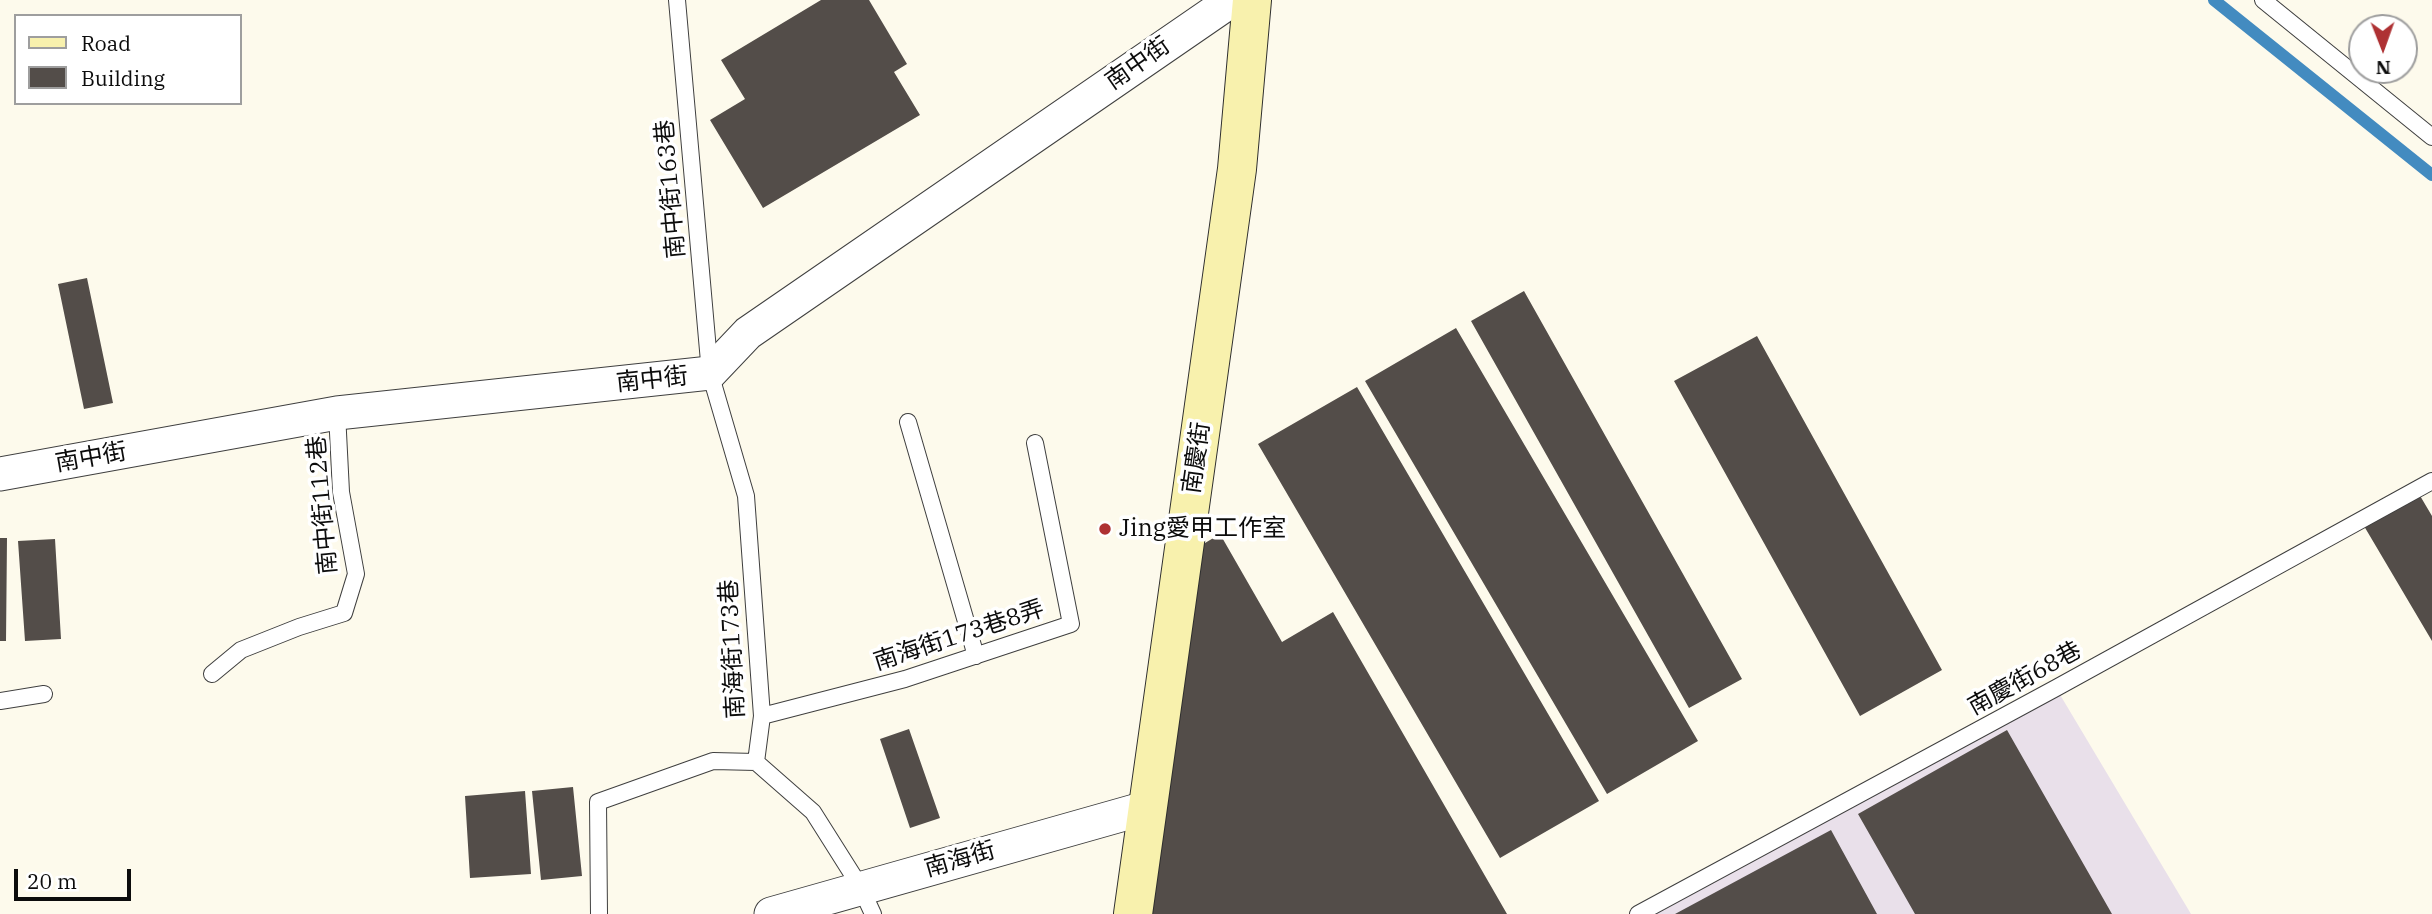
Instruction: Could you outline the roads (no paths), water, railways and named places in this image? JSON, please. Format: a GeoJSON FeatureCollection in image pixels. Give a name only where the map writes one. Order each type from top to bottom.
{"type":"FeatureCollection","features":[{"type":"Feature","properties":{"kind":"street","name":"南中街"},"geometry":{"type":"LineString","coordinates":[[0,474],[337,413],[710,373],[748,332],[1231,0]]}},
{"type":"Feature","properties":{"kind":"street","name":"南慶街"},"geometry":{"type":"LineString","coordinates":[[1133,914],[1237,169],[1252,0]]}},
{"type":"Feature","properties":{"kind":"street","name":"南海街"},"geometry":{"type":"LineString","coordinates":[[771,914],[867,901],[1149,807]]}},
{"type":"Feature","properties":{"kind":"lane","name":"南中街163巷"},"geometry":{"type":"LineString","coordinates":[[677,0],[710,373]]}},
{"type":"Feature","properties":{"kind":"lane"},"geometry":{"type":"LineString","coordinates":[[2263,0],[2432,137]]}},
{"type":"Feature","properties":{"kind":"lane","name":"南海街173巷"},"geometry":{"type":"LineString","coordinates":[[710,373],[746,496],[762,716],[756,762]]}},
{"type":"Feature","properties":{"kind":"lane","name":"南中街112巷"},"geometry":{"type":"LineString","coordinates":[[212,674],[241,650],[344,613],[356,574],[341,492],[337,413]]}},
{"type":"Feature","properties":{"kind":"lane"},"geometry":{"type":"LineString","coordinates":[[908,422],[976,656]]}},
{"type":"Feature","properties":{"kind":"lane","name":"南海街173巷8弄"},"geometry":{"type":"LineString","coordinates":[[762,716],[905,679],[1071,624],[1035,443]]}},
{"type":"Feature","properties":{"kind":"lane","name":"南慶街68巷"},"geometry":{"type":"LineString","coordinates":[[1638,914],[2432,481]]}},
{"type":"Feature","properties":{"kind":"lane"},"geometry":{"type":"LineString","coordinates":[[0,701],[44,694]]}},
{"type":"Feature","properties":{"kind":"lane"},"geometry":{"type":"LineString","coordinates":[[599,914],[598,802],[713,761],[756,762],[813,812],[867,901]]}},
{"type":"Feature","properties":{"kind":"waterway"},"geometry":{"type":"LineString","coordinates":[[2214,0],[2432,175]]}},
{"type":"Feature","properties":{"kind":"place","name":"Jing愛甲工作室"},"geometry":{"type":"Point","coordinates":[1105,529]}}]}
